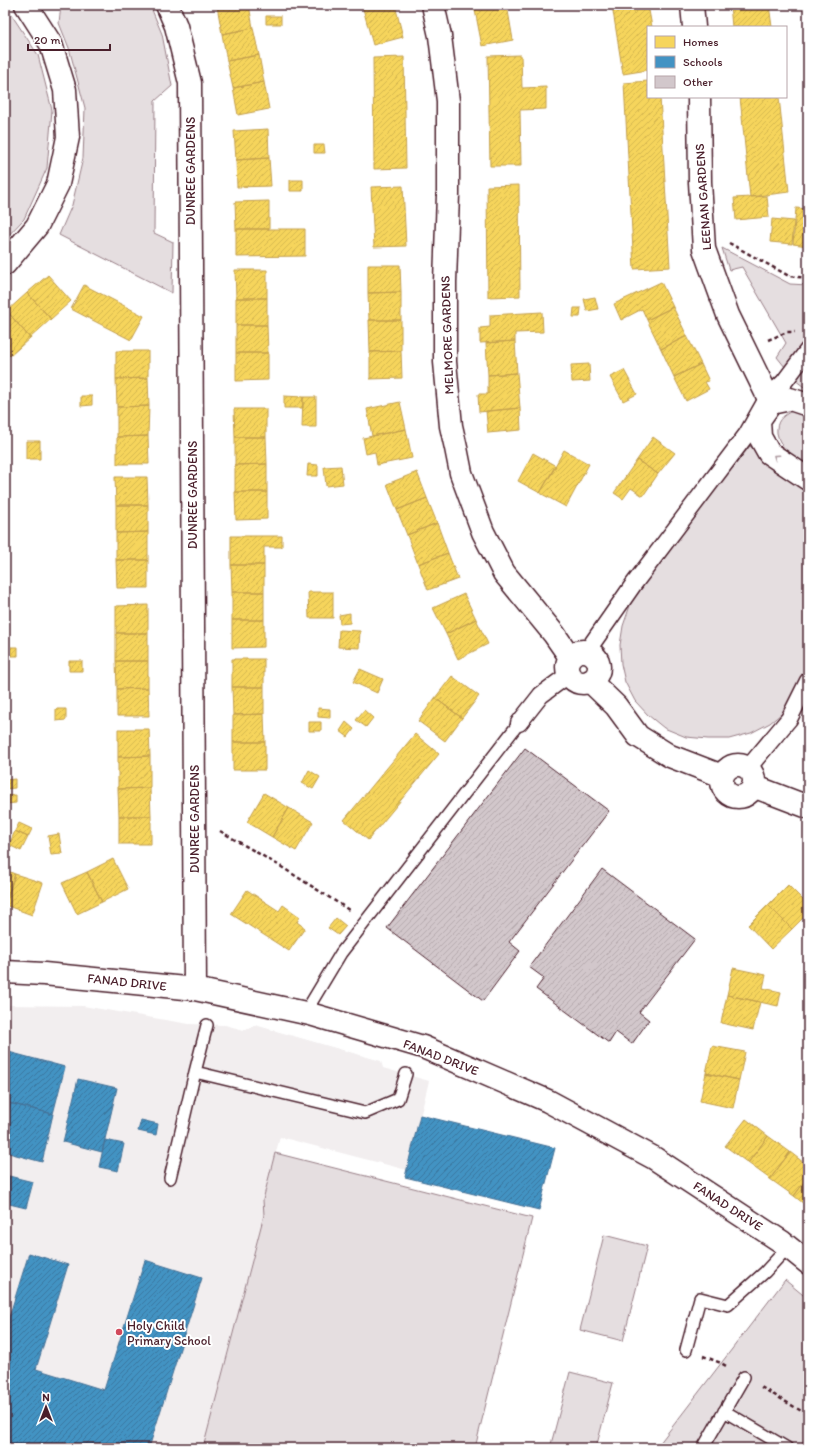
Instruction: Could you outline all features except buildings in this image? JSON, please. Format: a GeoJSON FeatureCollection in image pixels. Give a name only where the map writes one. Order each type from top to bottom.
{"type":"FeatureCollection","features":[{"type":"Feature","properties":{"kind":"street"},"geometry":{"type":"LineString","coordinates":[[5,264],[37,226],[58,184],[68,137],[65,90],[51,44],[26,5]]}},
{"type":"Feature","properties":{"kind":"street","name":"DUNREE GARDENS"},"geometry":{"type":"LineString","coordinates":[[167,5],[176,26],[190,83],[195,989]]}},
{"type":"Feature","properties":{"kind":"street","name":"MELMORE GARDENS"},"geometry":{"type":"LineString","coordinates":[[433,5],[440,36],[448,101],[445,362],[452,426],[457,454],[462,473],[483,532],[504,573],[575,661],[593,654],[597,659],[599,665],[598,672],[595,678],[590,681]]}},
{"type":"Feature","properties":{"kind":"street"},"geometry":{"type":"LineString","coordinates":[[692,5],[694,26]]}},
{"type":"Feature","properties":{"kind":"street","name":"LEENAN GARDENS"},"geometry":{"type":"LineString","coordinates":[[699,98],[700,182],[704,249],[728,315],[770,400]]}},
{"type":"Feature","properties":{"kind":"street"},"geometry":{"type":"LineString","coordinates":[[519,723],[541,695],[575,661],[747,434],[770,400],[808,350]]}},
{"type":"Feature","properties":{"kind":"street"},"geometry":{"type":"LineString","coordinates":[[770,400],[790,399],[808,405]]}},
{"type":"Feature","properties":{"kind":"street"},"geometry":{"type":"LineString","coordinates":[[770,400],[759,420],[760,437],[769,453],[808,479]]}},
{"type":"Feature","properties":{"kind":"street"},"geometry":{"type":"LineString","coordinates":[[575,661],[578,683],[590,681],[616,706],[638,736],[670,756],[722,776],[721,782],[723,788],[733,797],[746,795],[750,791],[751,777],[789,719],[808,681]]}},
{"type":"Feature","properties":{"kind":"street"},"geometry":{"type":"LineString","coordinates":[[751,777],[808,807]]}},
{"type":"Feature","properties":{"kind":"street","name":"FANAD DRIVE"},"geometry":{"type":"LineString","coordinates":[[5,972],[44,974],[195,989],[305,1013],[423,1047],[548,1101],[654,1158],[788,1247],[808,1263]]}},
{"type":"Feature","properties":{"kind":"lane"},"geometry":{"type":"LineString","coordinates":[[305,1013],[341,953],[519,723]]}},
{"type":"Feature","properties":{"kind":"lane"},"geometry":{"type":"LineString","coordinates":[[170,1178],[207,1025]]}},
{"type":"Feature","properties":{"kind":"lane"},"geometry":{"type":"LineString","coordinates":[[195,1072],[365,1113],[398,1099],[406,1074]]}},
{"type":"Feature","properties":{"kind":"lane"},"geometry":{"type":"LineString","coordinates":[[686,1350],[700,1298],[728,1305],[764,1272],[788,1247]]}},
{"type":"Feature","properties":{"kind":"lane"},"geometry":{"type":"LineString","coordinates":[[703,1448],[744,1377]]}},
{"type":"Feature","properties":{"kind":"lane"},"geometry":{"type":"LineString","coordinates":[[724,1412],[787,1448]]}},
{"type":"Feature","properties":{"kind":"path"},"geometry":{"type":"LineString","coordinates":[[703,228],[789,276],[808,278]]}},
{"type":"Feature","properties":{"kind":"path"},"geometry":{"type":"LineString","coordinates":[[745,349],[787,332],[801,332]]}},
{"type":"Feature","properties":{"kind":"path"},"geometry":{"type":"LineString","coordinates":[[194,816],[280,866],[366,921]]}},
{"type":"Feature","properties":{"kind":"shaded area"},"geometry":{"type":"Polygon","coordinates":[[[5,5],[38,55],[52,110],[47,168],[24,219],[5,239],[5,5]]]}},
{"type":"Feature","properties":{"kind":"shaded area"},"geometry":{"type":"Polygon","coordinates":[[[61,5],[150,5],[162,34],[172,86],[155,101],[154,233],[173,242],[172,293],[59,235],[72,205],[83,158],[85,108],[69,48],[59,23],[61,5]]]}},
{"type":"Feature","properties":{"kind":"shaded area"},"geometry":{"type":"Polygon","coordinates":[[[722,248],[790,284],[808,285],[808,339],[785,367],[777,357],[786,343],[742,267],[729,270],[722,248]]]}},
{"type":"Feature","properties":{"kind":"shaded area"},"geometry":{"type":"Polygon","coordinates":[[[808,364],[808,390],[795,380],[808,364]]]}},
{"type":"Feature","properties":{"kind":"shaded area"},"geometry":{"type":"Polygon","coordinates":[[[792,411],[808,414],[808,467],[785,449],[781,444],[777,433],[780,419],[792,411]]]}},
{"type":"Feature","properties":{"kind":"shaded area"},"geometry":{"type":"Polygon","coordinates":[[[750,446],[761,456],[808,488],[808,669],[798,691],[786,710],[770,723],[751,733],[729,739],[686,737],[664,728],[648,715],[635,701],[625,682],[621,664],[620,645],[623,626],[635,591],[750,446]]]}},
{"type":"Feature","properties":{"kind":"shaded area","name":"Holy Child Primary School"},"geometry":{"type":"Polygon","coordinates":[[[5,1005],[83,1006],[189,1024],[225,1025],[244,1030],[255,1025],[381,1061],[383,1068],[429,1081],[407,1170],[280,1137],[263,1200],[264,1215],[203,1448],[5,1448],[5,1005]]]}},
{"type":"Feature","properties":{"kind":"shaded area"},"geometry":{"type":"Polygon","coordinates":[[[275,1153],[532,1218],[475,1448],[203,1448],[264,1215],[263,1200],[275,1153]]]}},
{"type":"Feature","properties":{"kind":"shaded area"},"geometry":{"type":"Polygon","coordinates":[[[604,1235],[647,1246],[623,1341],[580,1330],[604,1235]]]}},
{"type":"Feature","properties":{"kind":"shaded area"},"geometry":{"type":"Polygon","coordinates":[[[785,1280],[808,1299],[808,1448],[748,1448],[743,1445],[741,1448],[656,1448],[785,1280]]]}},
{"type":"Feature","properties":{"kind":"shaded area"},"geometry":{"type":"Polygon","coordinates":[[[570,1372],[613,1383],[596,1448],[550,1448],[570,1372]]]}},
{"type":"Feature","properties":{"kind":"place","name":"Holy Child Primary School"},"geometry":{"type":"Point","coordinates":[119,1332]}}]}
